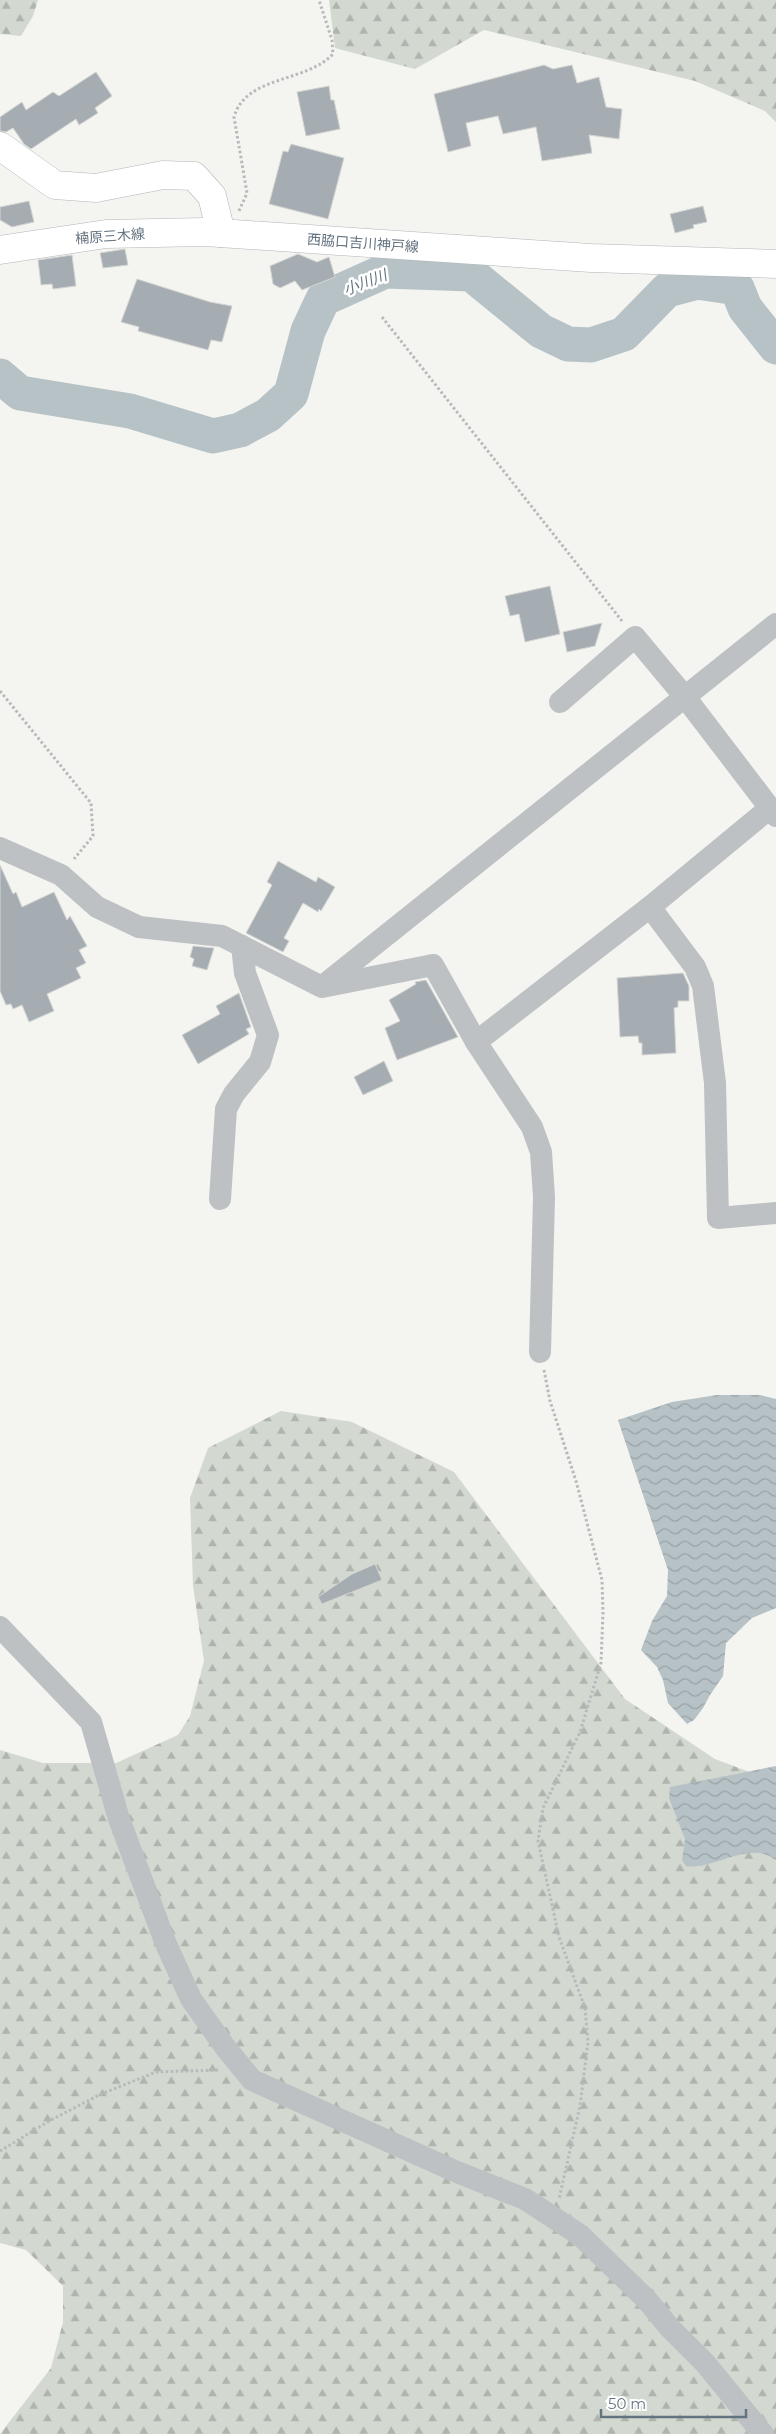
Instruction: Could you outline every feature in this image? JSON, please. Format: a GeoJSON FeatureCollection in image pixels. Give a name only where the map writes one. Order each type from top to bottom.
{"type":"FeatureCollection","features":[{"type":"Feature","properties":{"kind":"main road"},"geometry":{"type":"LineString","coordinates":[[0,146],[55,185],[96,188],[163,175],[194,176],[212,196],[221,233]]}},
{"type":"Feature","properties":{"kind":"main road","name":"楠原三木線"},"geometry":{"type":"LineString","coordinates":[[0,250],[106,234],[221,233]]}},
{"type":"Feature","properties":{"kind":"main road","name":"西脇口吉川神戸線"},"geometry":{"type":"LineString","coordinates":[[221,233],[591,258],[776,264]]}},
{"type":"Feature","properties":{"kind":"street"},"geometry":{"type":"LineString","coordinates":[[322,988],[776,624]]}},
{"type":"Feature","properties":{"kind":"street"},"geometry":{"type":"LineString","coordinates":[[476,1042],[773,812],[685,697],[635,637],[560,702]]}},
{"type":"Feature","properties":{"kind":"street"},"geometry":{"type":"LineString","coordinates":[[0,848],[61,875],[97,907],[139,927],[222,936],[322,988],[433,966],[476,1042],[532,1127],[541,1152],[544,1198],[540,1352]]}},
{"type":"Feature","properties":{"kind":"street"},"geometry":{"type":"LineString","coordinates":[[650,907],[695,967],[703,986],[715,1084],[718,1218],[776,1213]]}},
{"type":"Feature","properties":{"kind":"street"},"geometry":{"type":"LineString","coordinates":[[220,1199],[226,1109],[234,1094],[260,1062],[268,1036],[245,973],[242,946]]}},
{"type":"Feature","properties":{"kind":"street"},"geometry":{"type":"LineString","coordinates":[[0,1628],[91,1722],[119,1819],[166,1944],[191,1999],[252,2080],[457,2172],[525,2199],[580,2235],[647,2300],[669,2327],[705,2363],[763,2434]]}},
{"type":"Feature","properties":{"kind":"path"},"geometry":{"type":"LineString","coordinates":[[221,233],[240,209],[247,193],[234,117],[237,106],[244,96],[255,90],[324,64],[333,54],[332,40],[319,0]]}},
{"type":"Feature","properties":{"kind":"path"},"geometry":{"type":"LineString","coordinates":[[382,317],[635,637]]}},
{"type":"Feature","properties":{"kind":"path"},"geometry":{"type":"LineString","coordinates":[[0,691],[91,803],[93,836],[61,875]]}},
{"type":"Feature","properties":{"kind":"path"},"geometry":{"type":"LineString","coordinates":[[540,1352],[550,1401],[576,1481],[602,1580],[603,1612],[601,1663],[580,1732],[542,1808],[538,1841],[559,1937],[585,2008],[588,2042],[580,2106],[555,2219]]}},
{"type":"Feature","properties":{"kind":"path"},"geometry":{"type":"LineString","coordinates":[[0,2151],[51,2120],[91,2099],[156,2072],[243,2069]]}},
{"type":"Feature","properties":{"kind":"green space"},"geometry":{"type":"Polygon","coordinates":[[[0,0],[38,0],[33,16],[21,36],[0,34],[0,0]]]}},
{"type":"Feature","properties":{"kind":"green space"},"geometry":{"type":"Polygon","coordinates":[[[329,0],[776,0],[776,122],[765,111],[695,81],[484,30],[415,69],[335,48],[329,0]]]}},
{"type":"Feature","properties":{"kind":"green space"},"geometry":{"type":"Polygon","coordinates":[[[281,1411],[352,1422],[454,1472],[625,1699],[715,1759],[776,1782],[776,2434],[0,2434],[51,2368],[63,2322],[63,2286],[26,2250],[0,2243],[0,1750],[43,1763],[116,1763],[178,1735],[190,1716],[204,1661],[193,1586],[190,1498],[208,1448],[281,1411]]]}},
{"type":"Feature","properties":{"kind":"water"},"geometry":{"type":"Polygon","coordinates":[[[717,1395],[760,1395],[776,1399],[776,1608],[752,1618],[726,1643],[723,1676],[694,1720],[687,1724],[668,1703],[663,1680],[657,1667],[641,1650],[652,1621],[667,1596],[668,1570],[618,1420],[672,1402],[717,1395]]]}},
{"type":"Feature","properties":{"kind":"water"},"geometry":{"type":"Polygon","coordinates":[[[776,1766],[776,1860],[766,1854],[755,1853],[743,1854],[708,1864],[686,1866],[682,1860],[685,1839],[669,1798],[670,1787],[776,1766]]]}},
{"type":"Feature","properties":{"kind":"building"},"geometry":{"type":"Polygon","coordinates":[[[544,65],[553,69],[572,65],[577,83],[599,77],[606,107],[622,109],[619,139],[589,135],[592,153],[542,161],[536,127],[503,134],[498,116],[466,123],[471,146],[448,152],[434,94],[544,65]]]}},
{"type":"Feature","properties":{"kind":"building"},"geometry":{"type":"Polygon","coordinates":[[[96,72],[112,96],[95,108],[98,113],[79,125],[76,119],[31,149],[24,144],[13,128],[6,132],[0,131],[0,117],[22,102],[26,110],[53,92],[59,96],[96,72]]]}},
{"type":"Feature","properties":{"kind":"building"},"geometry":{"type":"Polygon","coordinates":[[[329,86],[331,100],[334,100],[340,129],[306,136],[297,92],[329,86]]]}},
{"type":"Feature","properties":{"kind":"building"},"geometry":{"type":"Polygon","coordinates":[[[291,144],[344,158],[328,219],[269,204],[283,151],[288,152],[291,144]]]}},
{"type":"Feature","properties":{"kind":"building"},"geometry":{"type":"Polygon","coordinates":[[[29,201],[34,222],[12,227],[0,220],[0,207],[29,201]]]}},
{"type":"Feature","properties":{"kind":"building"},"geometry":{"type":"Polygon","coordinates":[[[703,206],[707,222],[693,225],[694,228],[675,233],[670,214],[703,206]]]}},
{"type":"Feature","properties":{"kind":"building"},"geometry":{"type":"Polygon","coordinates":[[[125,249],[128,265],[103,268],[100,253],[125,249]]]}},
{"type":"Feature","properties":{"kind":"building"},"geometry":{"type":"Polygon","coordinates":[[[298,254],[317,262],[329,257],[335,277],[302,290],[295,281],[280,288],[273,284],[270,266],[298,254]]]}},
{"type":"Feature","properties":{"kind":"building"},"geometry":{"type":"Polygon","coordinates":[[[72,255],[76,286],[53,289],[52,284],[41,285],[38,260],[72,255]]]}},
{"type":"Feature","properties":{"kind":"building"},"geometry":{"type":"Polygon","coordinates":[[[137,279],[210,302],[232,306],[222,342],[211,340],[208,350],[138,331],[139,327],[121,322],[137,279]]]}},
{"type":"Feature","properties":{"kind":"building"},"geometry":{"type":"Polygon","coordinates":[[[550,586],[560,634],[525,642],[519,614],[510,616],[505,596],[550,586]]]}},
{"type":"Feature","properties":{"kind":"building"},"geometry":{"type":"Polygon","coordinates":[[[602,623],[595,646],[567,652],[563,632],[602,623]]]}},
{"type":"Feature","properties":{"kind":"building"},"geometry":{"type":"Polygon","coordinates":[[[278,861],[316,882],[318,877],[335,887],[321,911],[319,909],[318,912],[303,903],[284,938],[289,941],[283,952],[246,933],[272,885],[267,882],[278,861]]]}},
{"type":"Feature","properties":{"kind":"building"},"geometry":{"type":"Polygon","coordinates":[[[0,865],[13,894],[16,892],[22,907],[54,892],[67,920],[70,916],[87,946],[79,950],[86,963],[76,968],[81,978],[47,994],[54,1011],[29,1022],[22,1005],[13,1009],[11,1004],[6,1005],[0,991],[0,865]]]}},
{"type":"Feature","properties":{"kind":"building"},"geometry":{"type":"Polygon","coordinates":[[[193,946],[214,948],[207,970],[192,966],[194,959],[190,957],[193,946]]]}},
{"type":"Feature","properties":{"kind":"building"},"geometry":{"type":"Polygon","coordinates":[[[683,973],[689,986],[689,1001],[678,1001],[678,1007],[674,1008],[676,1053],[642,1055],[642,1043],[639,1043],[638,1036],[620,1037],[617,978],[683,973]]]}},
{"type":"Feature","properties":{"kind":"building"},"geometry":{"type":"Polygon","coordinates":[[[426,980],[458,1037],[397,1060],[385,1028],[400,1021],[389,1000],[416,984],[415,982],[426,980]]]}},
{"type":"Feature","properties":{"kind":"building"},"geometry":{"type":"Polygon","coordinates":[[[239,993],[251,1027],[246,1029],[249,1034],[198,1064],[182,1035],[220,1014],[216,1006],[239,993]]]}},
{"type":"Feature","properties":{"kind":"building"},"geometry":{"type":"Polygon","coordinates":[[[384,1061],[393,1081],[363,1095],[354,1077],[384,1061]]]}},
{"type":"Feature","properties":{"kind":"building"},"geometry":{"type":"Polygon","coordinates":[[[375,1564],[382,1580],[322,1604],[318,1597],[352,1574],[375,1564]]]}},
{"type":"Feature","properties":{"kind":"waterway","name":"小川川"},"geometry":{"type":"LineString","coordinates":[[0,376],[20,393],[130,411],[213,436],[240,430],[268,415],[291,394],[308,331],[323,299],[385,271],[471,274],[541,331],[568,344],[591,345],[624,334],[667,290],[697,282],[737,288],[745,308],[776,347]]}}]}
